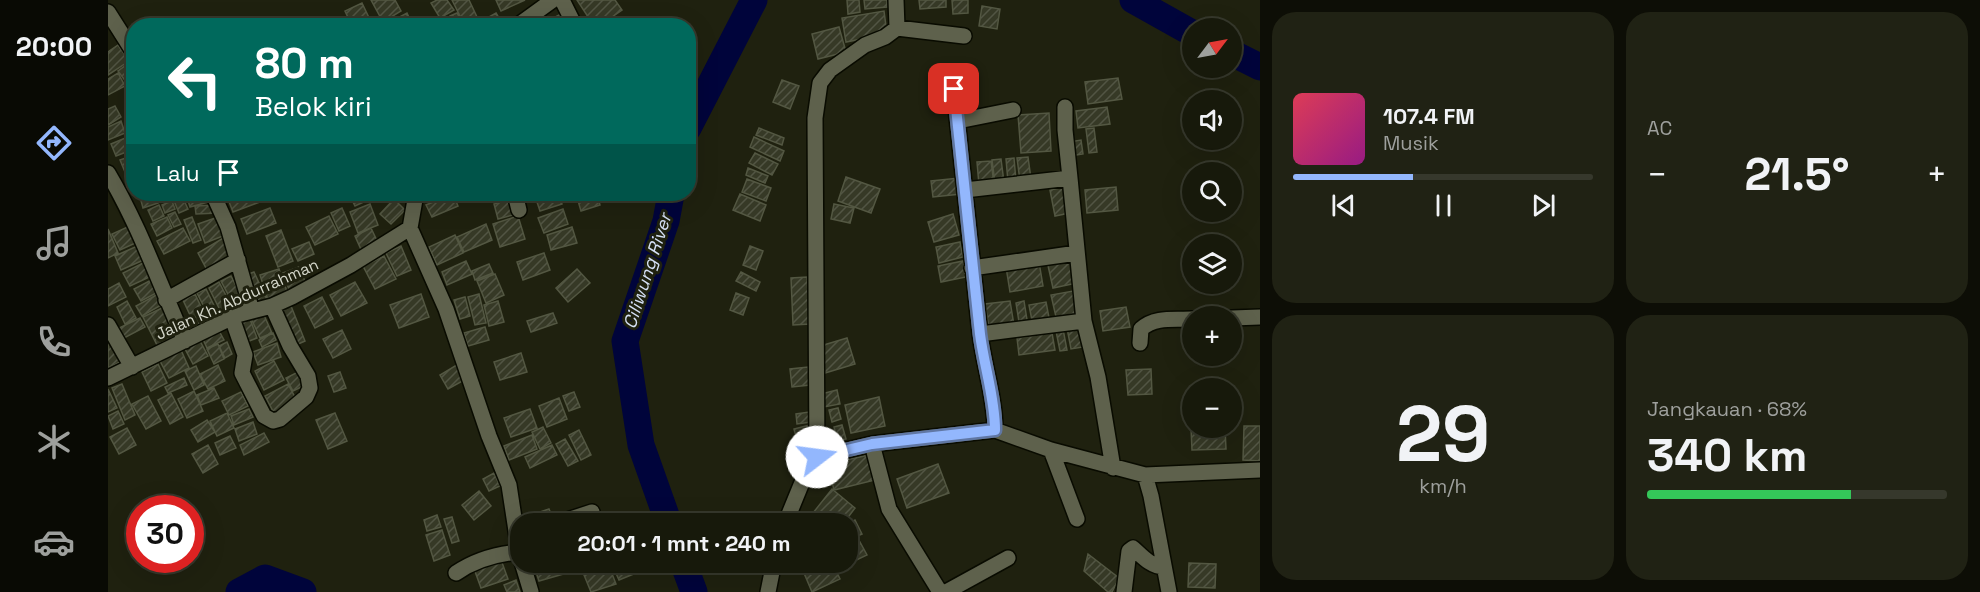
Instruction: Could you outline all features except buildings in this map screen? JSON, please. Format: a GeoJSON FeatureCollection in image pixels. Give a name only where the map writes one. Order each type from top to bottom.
{"type":"FeatureCollection","features":[{"type":"Feature","properties":{"kind":"street"},"geometry":{"type":"LineString","coordinates":[[108,4],[117,0]]}},
{"type":"Feature","properties":{"kind":"street"},"geometry":{"type":"LineString","coordinates":[[528,18],[554,0]]}},
{"type":"Feature","properties":{"kind":"street"},"geometry":{"type":"LineString","coordinates":[[562,0],[571,18]]}},
{"type":"Feature","properties":{"kind":"street"},"geometry":{"type":"LineString","coordinates":[[896,0],[897,28]]}},
{"type":"Feature","properties":{"kind":"street"},"geometry":{"type":"LineString","coordinates":[[108,12],[126,40]]}},
{"type":"Feature","properties":{"kind":"street"},"geometry":{"type":"LineString","coordinates":[[790,513],[803,480],[817,457],[815,118],[820,83],[830,70],[849,56],[897,28],[964,36]]}},
{"type":"Feature","properties":{"kind":"street"},"geometry":{"type":"LineString","coordinates":[[954,89],[984,368],[995,411],[995,430]]}},
{"type":"Feature","properties":{"kind":"street"},"geometry":{"type":"LineString","coordinates":[[1065,107],[1065,130],[1084,321],[1098,377],[1113,468]]}},
{"type":"Feature","properties":{"kind":"street"},"geometry":{"type":"LineString","coordinates":[[958,121],[1013,110]]}},
{"type":"Feature","properties":{"kind":"street"},"geometry":{"type":"LineString","coordinates":[[108,173],[142,237],[184,341]]}},
{"type":"Feature","properties":{"kind":"street"},"geometry":{"type":"LineString","coordinates":[[965,190],[1070,178]]}},
{"type":"Feature","properties":{"kind":"street"},"geometry":{"type":"LineString","coordinates":[[216,201],[228,227],[252,311]]}},
{"type":"Feature","properties":{"kind":"street"},"geometry":{"type":"LineString","coordinates":[[415,201],[410,228],[446,309],[489,436],[509,484],[515,513]]}},
{"type":"Feature","properties":{"kind":"street"},"geometry":{"type":"LineString","coordinates":[[517,201],[519,210]]}},
{"type":"Feature","properties":{"kind":"street","name":"Jalan Kh. Abdurrahman"},"geometry":{"type":"LineString","coordinates":[[108,378],[232,318],[272,306],[311,288],[410,228]]}},
{"type":"Feature","properties":{"kind":"street"},"geometry":{"type":"LineString","coordinates":[[972,268],[1077,253]]}},
{"type":"Feature","properties":{"kind":"street"},"geometry":{"type":"LineString","coordinates":[[166,300],[238,260]]}},
{"type":"Feature","properties":{"kind":"street"},"geometry":{"type":"LineString","coordinates":[[232,318],[245,355],[242,373],[264,416],[273,421],[280,420],[306,397],[310,388],[308,376],[290,346],[272,306]]}},
{"type":"Feature","properties":{"kind":"street"},"geometry":{"type":"LineString","coordinates":[[1242,318],[1260,317]]}},
{"type":"Feature","properties":{"kind":"street"},"geometry":{"type":"LineString","coordinates":[[1140,343],[1141,328],[1148,322],[1161,319],[1182,319]]}},
{"type":"Feature","properties":{"kind":"street"},"geometry":{"type":"LineString","coordinates":[[980,334],[1084,321]]}},
{"type":"Feature","properties":{"kind":"street"},"geometry":{"type":"LineString","coordinates":[[108,325],[132,367]]}},
{"type":"Feature","properties":{"kind":"street"},"geometry":{"type":"LineString","coordinates":[[817,457],[872,444],[995,430],[1051,450],[1145,475],[1260,470]]}},
{"type":"Feature","properties":{"kind":"street"},"geometry":{"type":"LineString","coordinates":[[872,444],[890,509],[939,592]]}},
{"type":"Feature","properties":{"kind":"street"},"geometry":{"type":"LineString","coordinates":[[1051,450],[1077,519]]}},
{"type":"Feature","properties":{"kind":"street"},"geometry":{"type":"LineString","coordinates":[[1145,475],[1169,592]]}},
{"type":"Feature","properties":{"kind":"street"},"geometry":{"type":"LineString","coordinates":[[1124,592],[1129,551],[1133,549],[1158,567],[1164,567]]}},
{"type":"Feature","properties":{"kind":"street"},"geometry":{"type":"LineString","coordinates":[[456,573],[490,557],[510,557]]}},
{"type":"Feature","properties":{"kind":"street"},"geometry":{"type":"LineString","coordinates":[[946,592],[1008,558]]}},
{"type":"Feature","properties":{"kind":"street"},"geometry":{"type":"LineString","coordinates":[[526,573],[531,592]]}},
{"type":"Feature","properties":{"kind":"street"},"geometry":{"type":"LineString","coordinates":[[768,592],[772,573]]}},
{"type":"Feature","properties":{"kind":"waterway","name":"Ciliwung River"},"geometry":{"type":"LineString","coordinates":[[696,112],[754,0]]}},
{"type":"Feature","properties":{"kind":"waterway","name":"Ciliwung River"},"geometry":{"type":"LineString","coordinates":[[1133,0],[1182,27]]}},
{"type":"Feature","properties":{"kind":"waterway","name":"Ciliwung River"},"geometry":{"type":"LineString","coordinates":[[1242,58],[1260,67]]}},
{"type":"Feature","properties":{"kind":"waterway","name":"Ciliwung River"},"geometry":{"type":"LineString","coordinates":[[665,513],[641,445],[625,341],[666,221],[670,201]]}},
{"type":"Feature","properties":{"kind":"waterway","name":"Ciliwung River"},"geometry":{"type":"LineString","coordinates":[[687,573],[694,592]]}},
{"type":"Feature","properties":{"kind":"waterway","name":"Ciliwung River"},"geometry":{"type":"LineString","coordinates":[[239,592],[265,578],[303,592]]}},
{"type":"Feature","properties":{"kind":"route"},"geometry":{"type":"LineString","coordinates":[[817,457],[872,444],[995,430],[995,411],[984,368],[954,89]]}}]}
